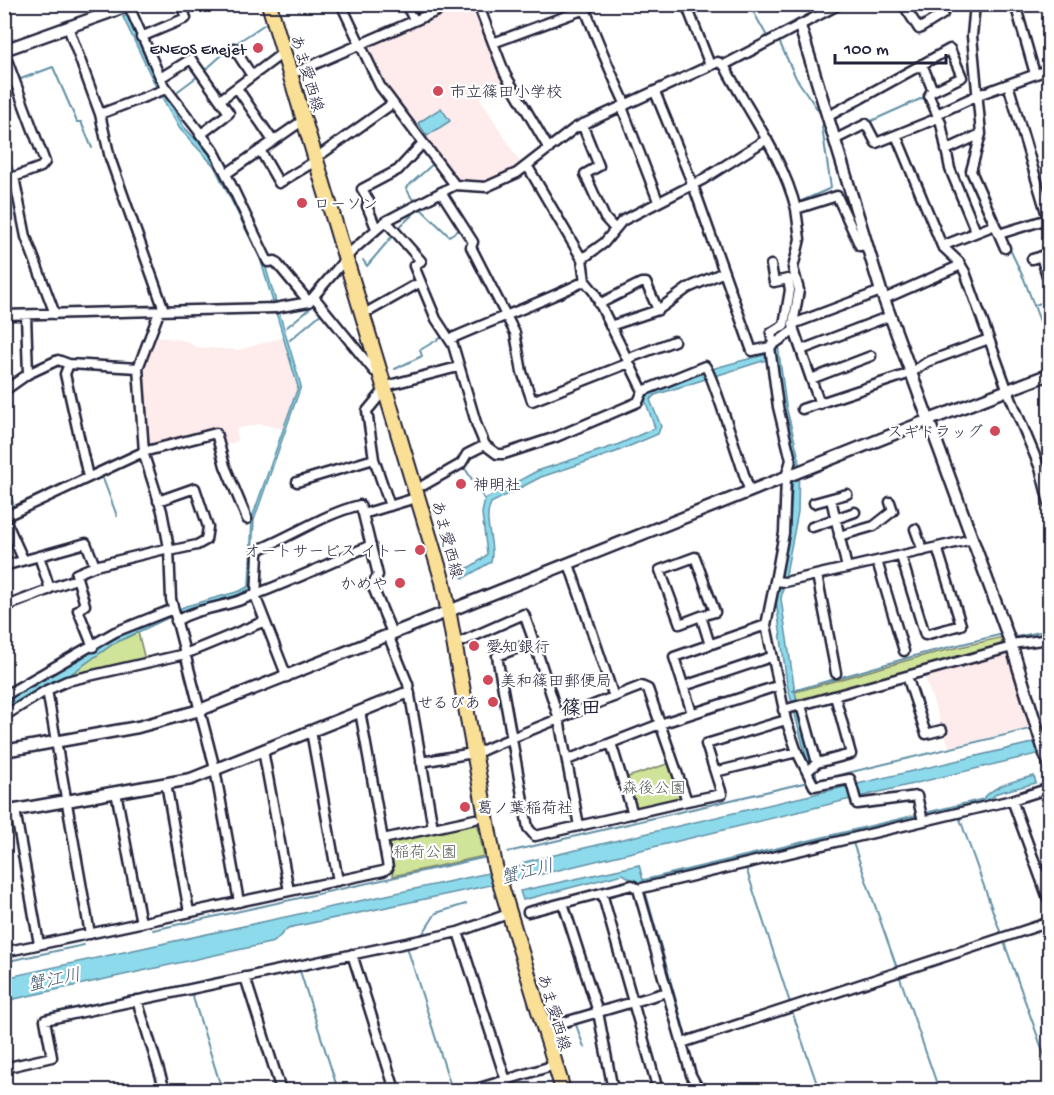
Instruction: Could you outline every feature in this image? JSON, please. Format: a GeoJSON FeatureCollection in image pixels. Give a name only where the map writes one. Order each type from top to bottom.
{"type":"FeatureCollection","features":[{"type":"Feature","properties":{"kind":"main road","name":"あま愛西線"},"geometry":{"type":"LineString","coordinates":[[269,4],[305,119],[320,156]]}},
{"type":"Feature","properties":{"kind":"main road","name":"あま愛西線"},"geometry":{"type":"LineString","coordinates":[[279,4],[382,374],[390,386]]}},
{"type":"Feature","properties":{"kind":"main road","name":"あま愛西線"},"geometry":{"type":"LineString","coordinates":[[350,254],[371,310],[390,386],[422,491],[463,641],[477,752]]}},
{"type":"Feature","properties":{"kind":"main road","name":"あま愛西線"},"geometry":{"type":"LineString","coordinates":[[453,610],[508,914],[562,1090]]}},
{"type":"Feature","properties":{"kind":"main road","name":"あま愛西線"},"geometry":{"type":"LineString","coordinates":[[504,887],[571,1090]]}},
{"type":"Feature","properties":{"kind":"street"},"geometry":{"type":"LineString","coordinates":[[141,38],[186,18],[181,4]]}},
{"type":"Feature","properties":{"kind":"street"},"geometry":{"type":"LineString","coordinates":[[341,4],[380,86],[455,185]]}},
{"type":"Feature","properties":{"kind":"street"},"geometry":{"type":"LineString","coordinates":[[406,4],[414,20]]}},
{"type":"Feature","properties":{"kind":"street"},"geometry":{"type":"LineString","coordinates":[[298,71],[453,4]]}},
{"type":"Feature","properties":{"kind":"street"},"geometry":{"type":"LineString","coordinates":[[478,4],[505,74],[549,149]]}},
{"type":"Feature","properties":{"kind":"street"},"geometry":{"type":"LineString","coordinates":[[686,4],[710,65]]}},
{"type":"Feature","properties":{"kind":"street"},"geometry":{"type":"LineString","coordinates":[[724,65],[840,4]]}},
{"type":"Feature","properties":{"kind":"street"},"geometry":{"type":"LineString","coordinates":[[903,4],[919,29],[943,14],[946,4]]}},
{"type":"Feature","properties":{"kind":"street"},"geometry":{"type":"LineString","coordinates":[[975,4],[972,36],[981,134],[971,171],[1005,248]]}},
{"type":"Feature","properties":{"kind":"street"},"geometry":{"type":"LineString","coordinates":[[1015,4],[1035,74]]}},
{"type":"Feature","properties":{"kind":"street"},"geometry":{"type":"LineString","coordinates":[[4,180],[41,167],[45,162],[4,51],[130,5],[163,90],[220,159],[225,174],[268,262],[274,261],[311,299],[374,371],[382,374]]}},
{"type":"Feature","properties":{"kind":"street"},"geometry":{"type":"LineString","coordinates":[[493,43],[584,7],[594,25],[602,57],[624,106],[658,201]]}},
{"type":"Feature","properties":{"kind":"street"},"geometry":{"type":"LineString","coordinates":[[800,26],[882,295],[1011,646],[1050,770]]}},
{"type":"Feature","properties":{"kind":"street"},"geometry":{"type":"LineString","coordinates":[[68,27],[100,114],[110,158],[162,310],[138,368],[143,452],[158,501],[169,550],[174,614],[215,769],[239,902]]}},
{"type":"Feature","properties":{"kind":"street"},"geometry":{"type":"LineString","coordinates":[[234,48],[252,76]]}},
{"type":"Feature","properties":{"kind":"street"},"geometry":{"type":"LineString","coordinates":[[827,117],[950,49],[962,77],[933,91],[929,96],[938,116],[950,169],[976,232]]}},
{"type":"Feature","properties":{"kind":"street"},"geometry":{"type":"LineString","coordinates":[[220,100],[284,52]]}},
{"type":"Feature","properties":{"kind":"street"},"geometry":{"type":"LineString","coordinates":[[160,78],[191,59],[230,113],[200,135]]}},
{"type":"Feature","properties":{"kind":"street"},"geometry":{"type":"LineString","coordinates":[[4,315],[278,307],[311,299],[350,254],[386,221],[455,185],[486,187],[528,167],[582,124],[718,62],[724,65],[746,107],[767,139],[780,164],[796,209],[800,239],[793,268],[799,290],[794,327],[820,404]]}},
{"type":"Feature","properties":{"kind":"street"},"geometry":{"type":"LineString","coordinates":[[922,64],[933,91]]}},
{"type":"Feature","properties":{"kind":"street"},"geometry":{"type":"LineString","coordinates":[[834,140],[866,124],[876,144],[978,95],[1050,69]]}},
{"type":"Feature","properties":{"kind":"street"},"geometry":{"type":"LineString","coordinates":[[999,234],[1048,218],[1008,84]]}},
{"type":"Feature","properties":{"kind":"street"},"geometry":{"type":"LineString","coordinates":[[237,88],[273,141]]}},
{"type":"Feature","properties":{"kind":"street"},"geometry":{"type":"LineString","coordinates":[[100,114],[163,90]]}},
{"type":"Feature","properties":{"kind":"street"},"geometry":{"type":"LineString","coordinates":[[655,92],[693,185],[752,351],[773,345],[794,327],[961,265]]}},
{"type":"Feature","properties":{"kind":"street"},"geometry":{"type":"LineString","coordinates":[[260,150],[279,183],[392,104]]}},
{"type":"Feature","properties":{"kind":"street"},"geometry":{"type":"LineString","coordinates":[[225,174],[305,119]]}},
{"type":"Feature","properties":{"kind":"street"},"geometry":{"type":"LineString","coordinates":[[582,124],[599,166],[585,174],[605,218],[615,229]]}},
{"type":"Feature","properties":{"kind":"street"},"geometry":{"type":"LineString","coordinates":[[946,150],[981,134]]}},
{"type":"Feature","properties":{"kind":"street"},"geometry":{"type":"LineString","coordinates":[[896,135],[942,246],[961,265],[1007,389],[1040,468],[1050,507]]}},
{"type":"Feature","properties":{"kind":"street"},"geometry":{"type":"LineString","coordinates":[[582,259],[604,243],[622,221],[693,185],[767,139]]}},
{"type":"Feature","properties":{"kind":"street"},"geometry":{"type":"LineString","coordinates":[[376,228],[367,206],[369,201],[362,189],[398,170],[422,144]]}},
{"type":"Feature","properties":{"kind":"street"},"geometry":{"type":"LineString","coordinates":[[528,167],[582,259],[585,281],[643,391]]}},
{"type":"Feature","properties":{"kind":"street"},"geometry":{"type":"LineString","coordinates":[[14,177],[26,237],[54,314]]}},
{"type":"Feature","properties":{"kind":"street"},"geometry":{"type":"LineString","coordinates":[[441,192],[473,242],[471,247],[507,314],[532,401],[674,341]]}},
{"type":"Feature","properties":{"kind":"street"},"geometry":{"type":"LineString","coordinates":[[796,209],[837,196],[860,246],[866,245]]}},
{"type":"Feature","properties":{"kind":"street"},"geometry":{"type":"LineString","coordinates":[[386,221],[421,261],[414,266],[419,283],[436,319],[450,339],[485,445],[497,454],[504,454],[556,437],[638,402],[643,391],[700,366],[710,373],[750,492]]}},
{"type":"Feature","properties":{"kind":"street"},"geometry":{"type":"LineString","coordinates":[[942,246],[995,225]]}},
{"type":"Feature","properties":{"kind":"street"},"geometry":{"type":"LineString","coordinates":[[1041,256],[1050,286]]}},
{"type":"Feature","properties":{"kind":"street"},"geometry":{"type":"LineString","coordinates":[[771,265],[774,282],[788,279],[790,290],[784,325],[771,333],[778,407],[793,474],[780,581],[766,626],[777,686],[793,707],[817,763]]}},
{"type":"Feature","properties":{"kind":"street"},"geometry":{"type":"LineString","coordinates":[[610,326],[658,310],[688,288],[724,272]]}},
{"type":"Feature","properties":{"kind":"street"},"geometry":{"type":"LineString","coordinates":[[450,339],[507,314],[537,305],[585,281]]}},
{"type":"Feature","properties":{"kind":"street"},"geometry":{"type":"LineString","coordinates":[[371,310],[397,293],[419,283]]}},
{"type":"Feature","properties":{"kind":"street"},"geometry":{"type":"LineString","coordinates":[[599,304],[641,283],[646,283],[658,310]]}},
{"type":"Feature","properties":{"kind":"street"},"geometry":{"type":"LineString","coordinates":[[26,315],[28,374]]}},
{"type":"Feature","properties":{"kind":"street"},"geometry":{"type":"LineString","coordinates":[[801,350],[890,316]]}},
{"type":"Feature","properties":{"kind":"street"},"geometry":{"type":"LineString","coordinates":[[802,409],[911,372],[927,362],[989,339]]}},
{"type":"Feature","properties":{"kind":"street"},"geometry":{"type":"LineString","coordinates":[[811,379],[871,356]]}},
{"type":"Feature","properties":{"kind":"street"},"geometry":{"type":"LineString","coordinates":[[4,391],[28,374],[58,360],[69,364],[138,368]]}},
{"type":"Feature","properties":{"kind":"street"},"geometry":{"type":"LineString","coordinates":[[69,364],[65,374],[88,477]]}},
{"type":"Feature","properties":{"kind":"street"},"geometry":{"type":"LineString","coordinates":[[390,506],[374,459],[367,411],[390,386],[458,367]]}},
{"type":"Feature","properties":{"kind":"street"},"geometry":{"type":"LineString","coordinates":[[4,751],[138,727],[200,710],[1007,389],[1050,375]]}},
{"type":"Feature","properties":{"kind":"street"},"geometry":{"type":"LineString","coordinates":[[23,559],[4,517],[143,452],[216,433],[225,466],[247,519]]}},
{"type":"Feature","properties":{"kind":"street"},"geometry":{"type":"LineString","coordinates":[[363,514],[390,506],[422,491],[461,464],[467,454],[485,445]]}},
{"type":"Feature","properties":{"kind":"street"},"geometry":{"type":"LineString","coordinates":[[297,482],[374,459]]}},
{"type":"Feature","properties":{"kind":"street"},"geometry":{"type":"LineString","coordinates":[[93,646],[78,610],[85,605],[76,574],[95,566],[197,545],[208,538],[208,527],[195,488],[158,501]]}},
{"type":"Feature","properties":{"kind":"street"},"geometry":{"type":"LineString","coordinates":[[814,503],[848,494]]}},
{"type":"Feature","properties":{"kind":"street"},"geometry":{"type":"LineString","coordinates":[[831,499],[847,568]]}},
{"type":"Feature","properties":{"kind":"street"},"geometry":{"type":"LineString","coordinates":[[839,536],[882,522],[893,511],[890,502]]}},
{"type":"Feature","properties":{"kind":"street"},"geometry":{"type":"LineString","coordinates":[[287,677],[256,594],[260,549],[294,535],[334,511],[360,505],[378,575],[372,585],[409,694],[433,828]]}},
{"type":"Feature","properties":{"kind":"street"},"geometry":{"type":"LineString","coordinates":[[812,527],[855,513]]}},
{"type":"Feature","properties":{"kind":"street"},"geometry":{"type":"LineString","coordinates":[[915,529],[923,551]]}},
{"type":"Feature","properties":{"kind":"street"},"geometry":{"type":"LineString","coordinates":[[780,581],[817,575],[973,539]]}},
{"type":"Feature","properties":{"kind":"street"},"geometry":{"type":"LineString","coordinates":[[4,566],[86,543],[95,566]]}},
{"type":"Feature","properties":{"kind":"street"},"geometry":{"type":"LineString","coordinates":[[4,696],[115,632],[174,614],[235,602],[371,545]]}},
{"type":"Feature","properties":{"kind":"street"},"geometry":{"type":"LineString","coordinates":[[901,556],[924,635],[961,625],[937,547]]}},
{"type":"Feature","properties":{"kind":"street"},"geometry":{"type":"LineString","coordinates":[[39,556],[48,589]]}},
{"type":"Feature","properties":{"kind":"street"},"geometry":{"type":"LineString","coordinates":[[695,557],[715,612],[701,616],[680,624],[660,570],[695,557]]}},
{"type":"Feature","properties":{"kind":"street"},"geometry":{"type":"LineString","coordinates":[[877,561],[904,651]]}},
{"type":"Feature","properties":{"kind":"street"},"geometry":{"type":"LineString","coordinates":[[569,564],[614,697]]}},
{"type":"Feature","properties":{"kind":"street"},"geometry":{"type":"LineString","coordinates":[[817,575],[836,673]]}},
{"type":"Feature","properties":{"kind":"street"},"geometry":{"type":"LineString","coordinates":[[4,606],[76,579]]}},
{"type":"Feature","properties":{"kind":"street"},"geometry":{"type":"LineString","coordinates":[[463,641],[524,614],[559,719],[579,826]]}},
{"type":"Feature","properties":{"kind":"street"},"geometry":{"type":"LineString","coordinates":[[701,616],[710,645]]}},
{"type":"Feature","properties":{"kind":"street"},"geometry":{"type":"LineString","coordinates":[[4,716],[47,690],[67,681],[185,654],[265,621]]}},
{"type":"Feature","properties":{"kind":"street"},"geometry":{"type":"LineString","coordinates":[[693,713],[674,657],[766,626]]}},
{"type":"Feature","properties":{"kind":"street"},"geometry":{"type":"LineString","coordinates":[[534,642],[497,656],[528,828],[535,836],[722,794],[706,744],[786,720],[793,707],[1011,646],[1050,639]]}},
{"type":"Feature","properties":{"kind":"street"},"geometry":{"type":"LineString","coordinates":[[684,687],[771,657]]}},
{"type":"Feature","properties":{"kind":"street"},"geometry":{"type":"LineString","coordinates":[[907,676],[926,734],[942,730]]}},
{"type":"Feature","properties":{"kind":"street"},"geometry":{"type":"LineString","coordinates":[[421,762],[477,752],[641,686],[648,689],[687,801]]}},
{"type":"Feature","properties":{"kind":"street"},"geometry":{"type":"LineString","coordinates":[[567,760],[660,724],[777,686]]}},
{"type":"Feature","properties":{"kind":"street"},"geometry":{"type":"LineString","coordinates":[[47,690],[90,934]]}},
{"type":"Feature","properties":{"kind":"street"},"geometry":{"type":"LineString","coordinates":[[39,944],[10,811],[191,779],[360,711],[409,694]]}},
{"type":"Feature","properties":{"kind":"street"},"geometry":{"type":"LineString","coordinates":[[808,771],[817,763],[851,754],[835,696]]}},
{"type":"Feature","properties":{"kind":"street"},"geometry":{"type":"LineString","coordinates":[[4,952],[388,868],[360,711]]}},
{"type":"Feature","properties":{"kind":"street"},"geometry":{"type":"LineString","coordinates":[[786,720],[796,752],[814,786],[847,779],[851,781],[857,804],[917,796],[922,818]]}},
{"type":"Feature","properties":{"kind":"street"},"geometry":{"type":"LineString","coordinates":[[311,731],[338,880]]}},
{"type":"Feature","properties":{"kind":"street"},"geometry":{"type":"LineString","coordinates":[[611,743],[633,814]]}},
{"type":"Feature","properties":{"kind":"street"},"geometry":{"type":"LineString","coordinates":[[263,750],[289,891]]}},
{"type":"Feature","properties":{"kind":"street"},"geometry":{"type":"LineString","coordinates":[[715,772],[796,752]]}},
{"type":"Feature","properties":{"kind":"street"},"geometry":{"type":"LineString","coordinates":[[166,783],[189,912]]}},
{"type":"Feature","properties":{"kind":"street"},"geometry":{"type":"LineString","coordinates":[[528,912],[632,885],[638,888],[922,818],[1012,800],[1050,788]]}},
{"type":"Feature","properties":{"kind":"street"},"geometry":{"type":"LineString","coordinates":[[116,792],[141,923]]}},
{"type":"Feature","properties":{"kind":"street"},"geometry":{"type":"LineString","coordinates":[[1012,800],[1050,904]]}},
{"type":"Feature","properties":{"kind":"street"},"geometry":{"type":"LineString","coordinates":[[383,839],[475,819]]}},
{"type":"Feature","properties":{"kind":"street"},"geometry":{"type":"LineString","coordinates":[[1040,878],[1050,874]]}},
{"type":"Feature","properties":{"kind":"street"},"geometry":{"type":"LineString","coordinates":[[638,888],[691,1075],[699,1090]]}},
{"type":"Feature","properties":{"kind":"street"},"geometry":{"type":"LineString","coordinates":[[602,892],[658,1090]]}},
{"type":"Feature","properties":{"kind":"street"},"geometry":{"type":"LineString","coordinates":[[563,903],[598,1012],[612,1090]]}},
{"type":"Feature","properties":{"kind":"street"},"geometry":{"type":"LineString","coordinates":[[4,1068],[52,1058],[45,1020],[458,932],[508,914]]}},
{"type":"Feature","properties":{"kind":"street"},"geometry":{"type":"LineString","coordinates":[[682,1042],[1050,922]]}},
{"type":"Feature","properties":{"kind":"street"},"geometry":{"type":"LineString","coordinates":[[458,932],[509,1090]]}},
{"type":"Feature","properties":{"kind":"street"},"geometry":{"type":"LineString","coordinates":[[352,954],[395,1090]]}},
{"type":"Feature","properties":{"kind":"street"},"geometry":{"type":"LineString","coordinates":[[245,977],[280,1090]]}},
{"type":"Feature","properties":{"kind":"street"},"geometry":{"type":"LineString","coordinates":[[551,1026],[667,992]]}},
{"type":"Feature","properties":{"kind":"street"},"geometry":{"type":"LineString","coordinates":[[137,1000],[165,1090]]}},
{"type":"Feature","properties":{"kind":"street"},"geometry":{"type":"LineString","coordinates":[[473,1090],[555,1065]]}},
{"type":"Feature","properties":{"kind":"shaded area","name":"市立篠田小学校"},"geometry":{"type":"Polygon","coordinates":[[[459,8],[477,12],[505,81],[480,98],[523,167],[489,185],[459,185],[451,177],[382,85],[364,48],[459,8]]]}},
{"type":"Feature","properties":{"kind":"shaded area"},"geometry":{"type":"Polygon","coordinates":[[[154,336],[187,341],[195,347],[238,350],[284,337],[298,386],[283,429],[260,424],[236,429],[238,441],[223,446],[218,429],[147,446],[140,370],[154,336]]]}},
{"type":"Feature","properties":{"kind":"shaded area"},"geometry":{"type":"Polygon","coordinates":[[[1006,652],[1010,653],[1033,727],[949,747],[924,675],[1006,652]]]}},
{"type":"Feature","properties":{"kind":"green space"},"geometry":{"type":"Polygon","coordinates":[[[138,632],[145,660],[68,676],[113,644],[138,632]]]}},
{"type":"Feature","properties":{"kind":"green space"},"geometry":{"type":"Polygon","coordinates":[[[1003,637],[1000,648],[797,703],[795,692],[926,655],[1003,637]]]}},
{"type":"Feature","properties":{"kind":"green space","name":"森後公園"},"geometry":{"type":"Polygon","coordinates":[[[670,763],[681,796],[680,800],[635,808],[625,778],[670,763]]]}},
{"type":"Feature","properties":{"kind":"green space","name":"稲荷公園"},"geometry":{"type":"Polygon","coordinates":[[[477,821],[484,856],[393,876],[388,843],[390,841],[477,821]]]}},
{"type":"Feature","properties":{"kind":"water"},"geometry":{"type":"Polygon","coordinates":[[[127,15],[160,86],[184,127],[217,162],[263,258],[301,386],[254,520],[250,589],[234,597],[189,608],[113,644],[68,676],[5,712],[5,700],[86,655],[112,637],[186,606],[240,591],[249,586],[252,518],[298,387],[260,258],[214,166],[180,129],[157,89],[123,17],[127,15]]]}},
{"type":"Feature","properties":{"kind":"water"},"geometry":{"type":"Polygon","coordinates":[[[441,108],[450,121],[427,136],[418,123],[441,108]]]}},
{"type":"Feature","properties":{"kind":"water"},"geometry":{"type":"Polygon","coordinates":[[[791,280],[795,287],[789,330],[777,337],[786,406],[799,458],[798,512],[781,599],[795,692],[811,759],[808,764],[787,684],[776,600],[789,537],[794,459],[769,359],[655,395],[650,400],[661,426],[658,434],[616,452],[541,477],[491,503],[488,525],[492,547],[491,562],[464,578],[459,576],[487,554],[482,513],[485,499],[537,471],[617,445],[655,428],[645,400],[664,385],[774,352],[777,344],[773,335],[786,326],[791,280]]]}},
{"type":"Feature","properties":{"kind":"water","name":"蟹江川"},"geometry":{"type":"Polygon","coordinates":[[[1049,739],[1049,751],[538,875],[288,928],[274,942],[5,1001],[4,978],[521,866],[525,862],[1049,739]]]}},
{"type":"Feature","properties":{"kind":"water"},"geometry":{"type":"Polygon","coordinates":[[[1034,776],[1036,783],[997,793],[986,803],[640,885],[623,874],[523,900],[520,891],[639,865],[643,880],[983,799],[1000,786],[1034,776]]]}},
{"type":"Feature","properties":{"kind":"waterway"},"geometry":{"type":"LineString","coordinates":[[486,16],[502,4]]}},
{"type":"Feature","properties":{"kind":"waterway"},"geometry":{"type":"LineString","coordinates":[[749,4],[768,38]]}},
{"type":"Feature","properties":{"kind":"waterway"},"geometry":{"type":"LineString","coordinates":[[452,9],[458,6],[478,12]]}},
{"type":"Feature","properties":{"kind":"waterway"},"geometry":{"type":"LineString","coordinates":[[235,44],[265,24]]}},
{"type":"Feature","properties":{"kind":"waterway"},"geometry":{"type":"LineString","coordinates":[[779,41],[796,78],[822,116]]}},
{"type":"Feature","properties":{"kind":"waterway"},"geometry":{"type":"LineString","coordinates":[[204,71],[230,48]]}},
{"type":"Feature","properties":{"kind":"waterway"},"geometry":{"type":"LineString","coordinates":[[18,80],[53,67],[77,122],[81,122],[92,148]]}},
{"type":"Feature","properties":{"kind":"waterway"},"geometry":{"type":"LineString","coordinates":[[174,94],[198,76]]}},
{"type":"Feature","properties":{"kind":"waterway"},"geometry":{"type":"LineString","coordinates":[[4,85],[11,82]]}},
{"type":"Feature","properties":{"kind":"waterway"},"geometry":{"type":"LineString","coordinates":[[869,122],[927,96]]}},
{"type":"Feature","properties":{"kind":"waterway"},"geometry":{"type":"LineString","coordinates":[[797,203],[831,188],[822,127],[824,123]]}},
{"type":"Feature","properties":{"kind":"waterway"},"geometry":{"type":"LineString","coordinates":[[4,145],[14,173]]}},
{"type":"Feature","properties":{"kind":"waterway"},"geometry":{"type":"LineString","coordinates":[[414,202],[406,188],[434,163]]}},
{"type":"Feature","properties":{"kind":"waterway"},"geometry":{"type":"LineString","coordinates":[[4,185],[12,183]]}},
{"type":"Feature","properties":{"kind":"waterway"},"geometry":{"type":"LineString","coordinates":[[397,229],[420,208],[449,236],[462,228]]}},
{"type":"Feature","properties":{"kind":"waterway"},"geometry":{"type":"LineString","coordinates":[[363,260],[367,266],[394,234]]}},
{"type":"Feature","properties":{"kind":"waterway"},"geometry":{"type":"LineString","coordinates":[[791,279],[789,261],[795,244]]}},
{"type":"Feature","properties":{"kind":"waterway"},"geometry":{"type":"LineString","coordinates":[[1008,245],[1024,279],[1050,348]]}},
{"type":"Feature","properties":{"kind":"waterway"},"geometry":{"type":"LineString","coordinates":[[1035,305],[1050,300]]}},
{"type":"Feature","properties":{"kind":"waterway"},"geometry":{"type":"LineString","coordinates":[[287,327],[315,304]]}},
{"type":"Feature","properties":{"kind":"waterway"},"geometry":{"type":"LineString","coordinates":[[290,340],[323,312]]}},
{"type":"Feature","properties":{"kind":"waterway"},"geometry":{"type":"LineString","coordinates":[[395,369],[422,356],[420,350],[444,336]]}},
{"type":"Feature","properties":{"kind":"waterway"},"geometry":{"type":"LineString","coordinates":[[4,465],[14,508]]}},
{"type":"Feature","properties":{"kind":"waterway"},"geometry":{"type":"LineString","coordinates":[[461,467],[466,470],[485,500]]}},
{"type":"Feature","properties":{"kind":"waterway"},"geometry":{"type":"LineString","coordinates":[[102,476],[117,516]]}},
{"type":"Feature","properties":{"kind":"waterway"},"geometry":{"type":"LineString","coordinates":[[1016,637],[1050,630]]}},
{"type":"Feature","properties":{"kind":"waterway"},"geometry":{"type":"LineString","coordinates":[[793,691],[921,654],[999,635]]}},
{"type":"Feature","properties":{"kind":"waterway"},"geometry":{"type":"LineString","coordinates":[[1046,725],[1050,724]]}},
{"type":"Feature","properties":{"kind":"waterway"},"geometry":{"type":"LineString","coordinates":[[814,781],[1030,729]]}},
{"type":"Feature","properties":{"kind":"waterway"},"geometry":{"type":"LineString","coordinates":[[815,770],[817,780]]}},
{"type":"Feature","properties":{"kind":"waterway"},"geometry":{"type":"LineString","coordinates":[[508,852],[808,782]]}},
{"type":"Feature","properties":{"kind":"waterway"},"geometry":{"type":"LineString","coordinates":[[960,819],[1001,934]]}},
{"type":"Feature","properties":{"kind":"waterway"},"geometry":{"type":"LineString","coordinates":[[853,843],[897,968]]}},
{"type":"Feature","properties":{"kind":"waterway"},"geometry":{"type":"LineString","coordinates":[[153,930],[487,857]]}},
{"type":"Feature","properties":{"kind":"waterway"},"geometry":{"type":"LineString","coordinates":[[746,868],[790,1003]]}},
{"type":"Feature","properties":{"kind":"waterway"},"geometry":{"type":"LineString","coordinates":[[646,894],[686,1036]]}},
{"type":"Feature","properties":{"kind":"waterway"},"geometry":{"type":"LineString","coordinates":[[46,1014],[422,935],[436,913],[466,904]]}},
{"type":"Feature","properties":{"kind":"waterway"},"geometry":{"type":"LineString","coordinates":[[465,937],[508,1073]]}},
{"type":"Feature","properties":{"kind":"waterway"},"geometry":{"type":"LineString","coordinates":[[1004,942],[1050,1071]]}},
{"type":"Feature","properties":{"kind":"waterway"},"geometry":{"type":"LineString","coordinates":[[4,962],[84,945]]}},
{"type":"Feature","properties":{"kind":"waterway"},"geometry":{"type":"LineString","coordinates":[[407,947],[452,1090]]}},
{"type":"Feature","properties":{"kind":"waterway"},"geometry":{"type":"LineString","coordinates":[[300,971],[338,1090]]}},
{"type":"Feature","properties":{"kind":"waterway"},"geometry":{"type":"LineString","coordinates":[[899,975],[939,1090]]}},
{"type":"Feature","properties":{"kind":"waterway"},"geometry":{"type":"LineString","coordinates":[[192,994],[222,1090]]}},
{"type":"Feature","properties":{"kind":"waterway"},"geometry":{"type":"LineString","coordinates":[[792,1011],[819,1090]]}},
{"type":"Feature","properties":{"kind":"waterway"},"geometry":{"type":"LineString","coordinates":[[575,1022],[584,1047]]}},
{"type":"Feature","properties":{"kind":"waterway"},"geometry":{"type":"LineString","coordinates":[[688,1046],[695,1072],[706,1090]]}},
{"type":"Feature","properties":{"kind":"waterway"},"geometry":{"type":"LineString","coordinates":[[512,1083],[514,1090]]}},
{"type":"Feature","properties":{"kind":"place","name":"ENEOS Enejet"},"geometry":{"type":"Point","coordinates":[258,48]}},
{"type":"Feature","properties":{"kind":"place","name":"市立篠田小学校"},"geometry":{"type":"Point","coordinates":[438,91]}},
{"type":"Feature","properties":{"kind":"place","name":"ローソン"},"geometry":{"type":"Point","coordinates":[302,203]}},
{"type":"Feature","properties":{"kind":"place","name":"スギドラッグ"},"geometry":{"type":"Point","coordinates":[995,431]}},
{"type":"Feature","properties":{"kind":"place","name":"神明社"},"geometry":{"type":"Point","coordinates":[461,484]}},
{"type":"Feature","properties":{"kind":"place","name":"オートサービス イトー"},"geometry":{"type":"Point","coordinates":[420,550]}},
{"type":"Feature","properties":{"kind":"place","name":"かめや"},"geometry":{"type":"Point","coordinates":[400,583]}},
{"type":"Feature","properties":{"kind":"place","name":"愛知銀行"},"geometry":{"type":"Point","coordinates":[474,646]}},
{"type":"Feature","properties":{"kind":"place","name":"美和篠田郵便局"},"geometry":{"type":"Point","coordinates":[488,680]}},
{"type":"Feature","properties":{"kind":"place","name":"せるびあ"},"geometry":{"type":"Point","coordinates":[493,702]}},
{"type":"Feature","properties":{"kind":"place","name":"葛ノ葉稲荷社"},"geometry":{"type":"Point","coordinates":[465,807]}},
{"type":"Feature","properties":{"kind":"district","name":"篠田"},"geometry":{"type":"Point","coordinates":[581,707]}}]}
